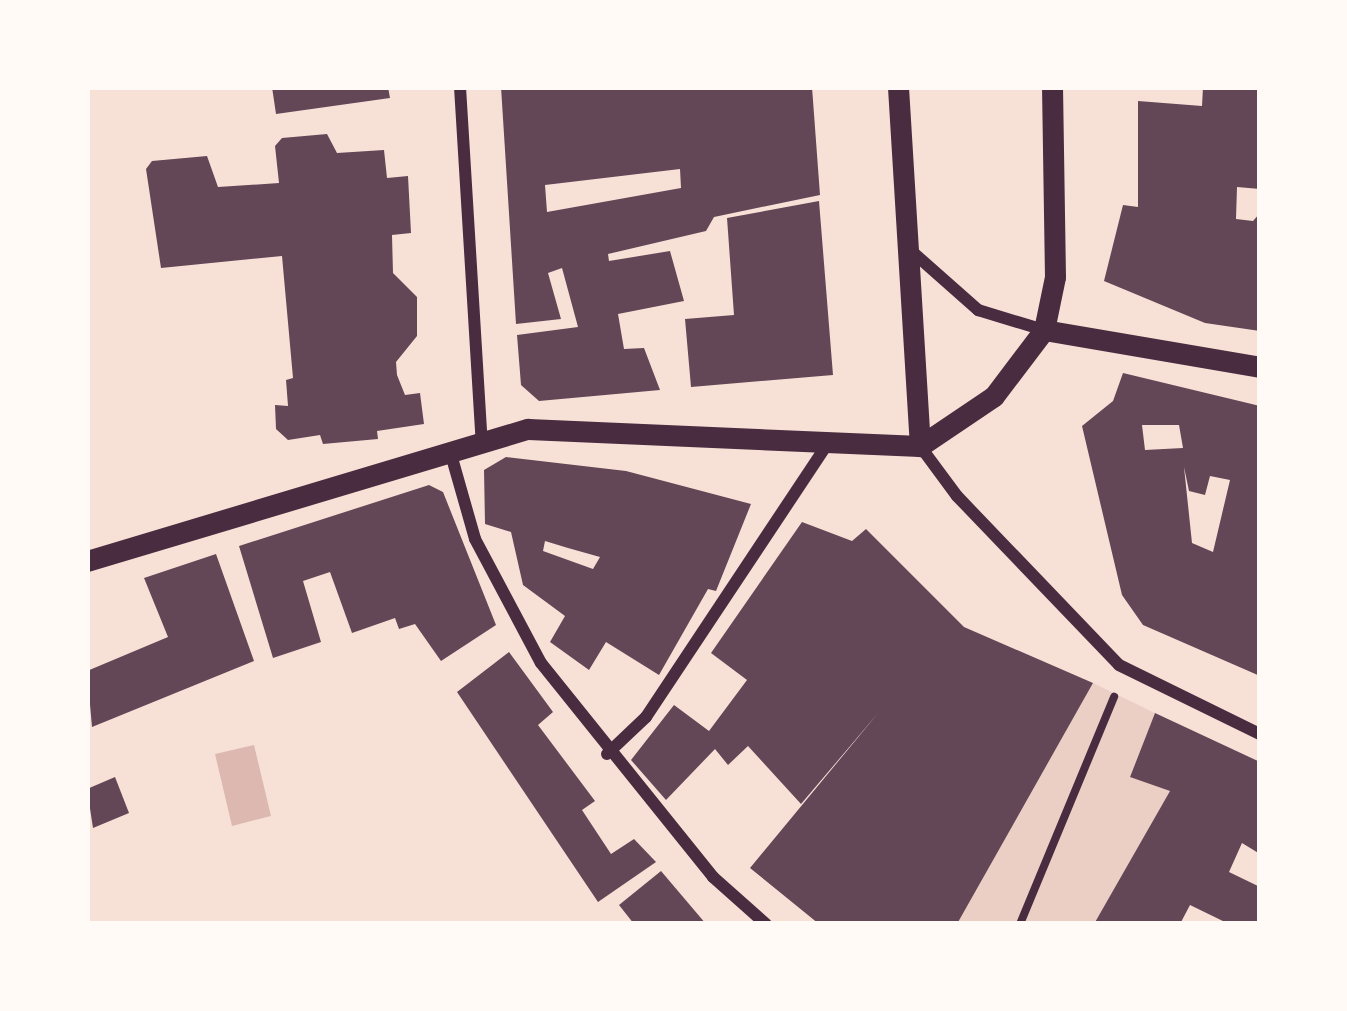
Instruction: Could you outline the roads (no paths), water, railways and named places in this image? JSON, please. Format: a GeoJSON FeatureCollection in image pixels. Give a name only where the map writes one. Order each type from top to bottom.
{"type":"FeatureCollection","features":[{"type":"Feature","properties":{"kind":"street"},"geometry":{"type":"LineString","coordinates":[[460,87],[482,443]]}},
{"type":"Feature","properties":{"kind":"street"},"geometry":{"type":"LineString","coordinates":[[898,87],[920,446],[957,496],[1119,665],[1260,734]]}},
{"type":"Feature","properties":{"kind":"street"},"geometry":{"type":"LineString","coordinates":[[87,561],[528,429],[920,446],[994,396],[1044,329],[1055,277],[1052,87]]}},
{"type":"Feature","properties":{"kind":"street"},"geometry":{"type":"LineString","coordinates":[[908,248],[978,310],[1044,329],[1260,367]]}},
{"type":"Feature","properties":{"kind":"street"},"geometry":{"type":"LineString","coordinates":[[607,754],[646,717],[829,441]]}},
{"type":"Feature","properties":{"kind":"street"},"geometry":{"type":"LineString","coordinates":[[450,451],[476,539],[541,663],[607,754],[713,877],[766,924]]}}]}
